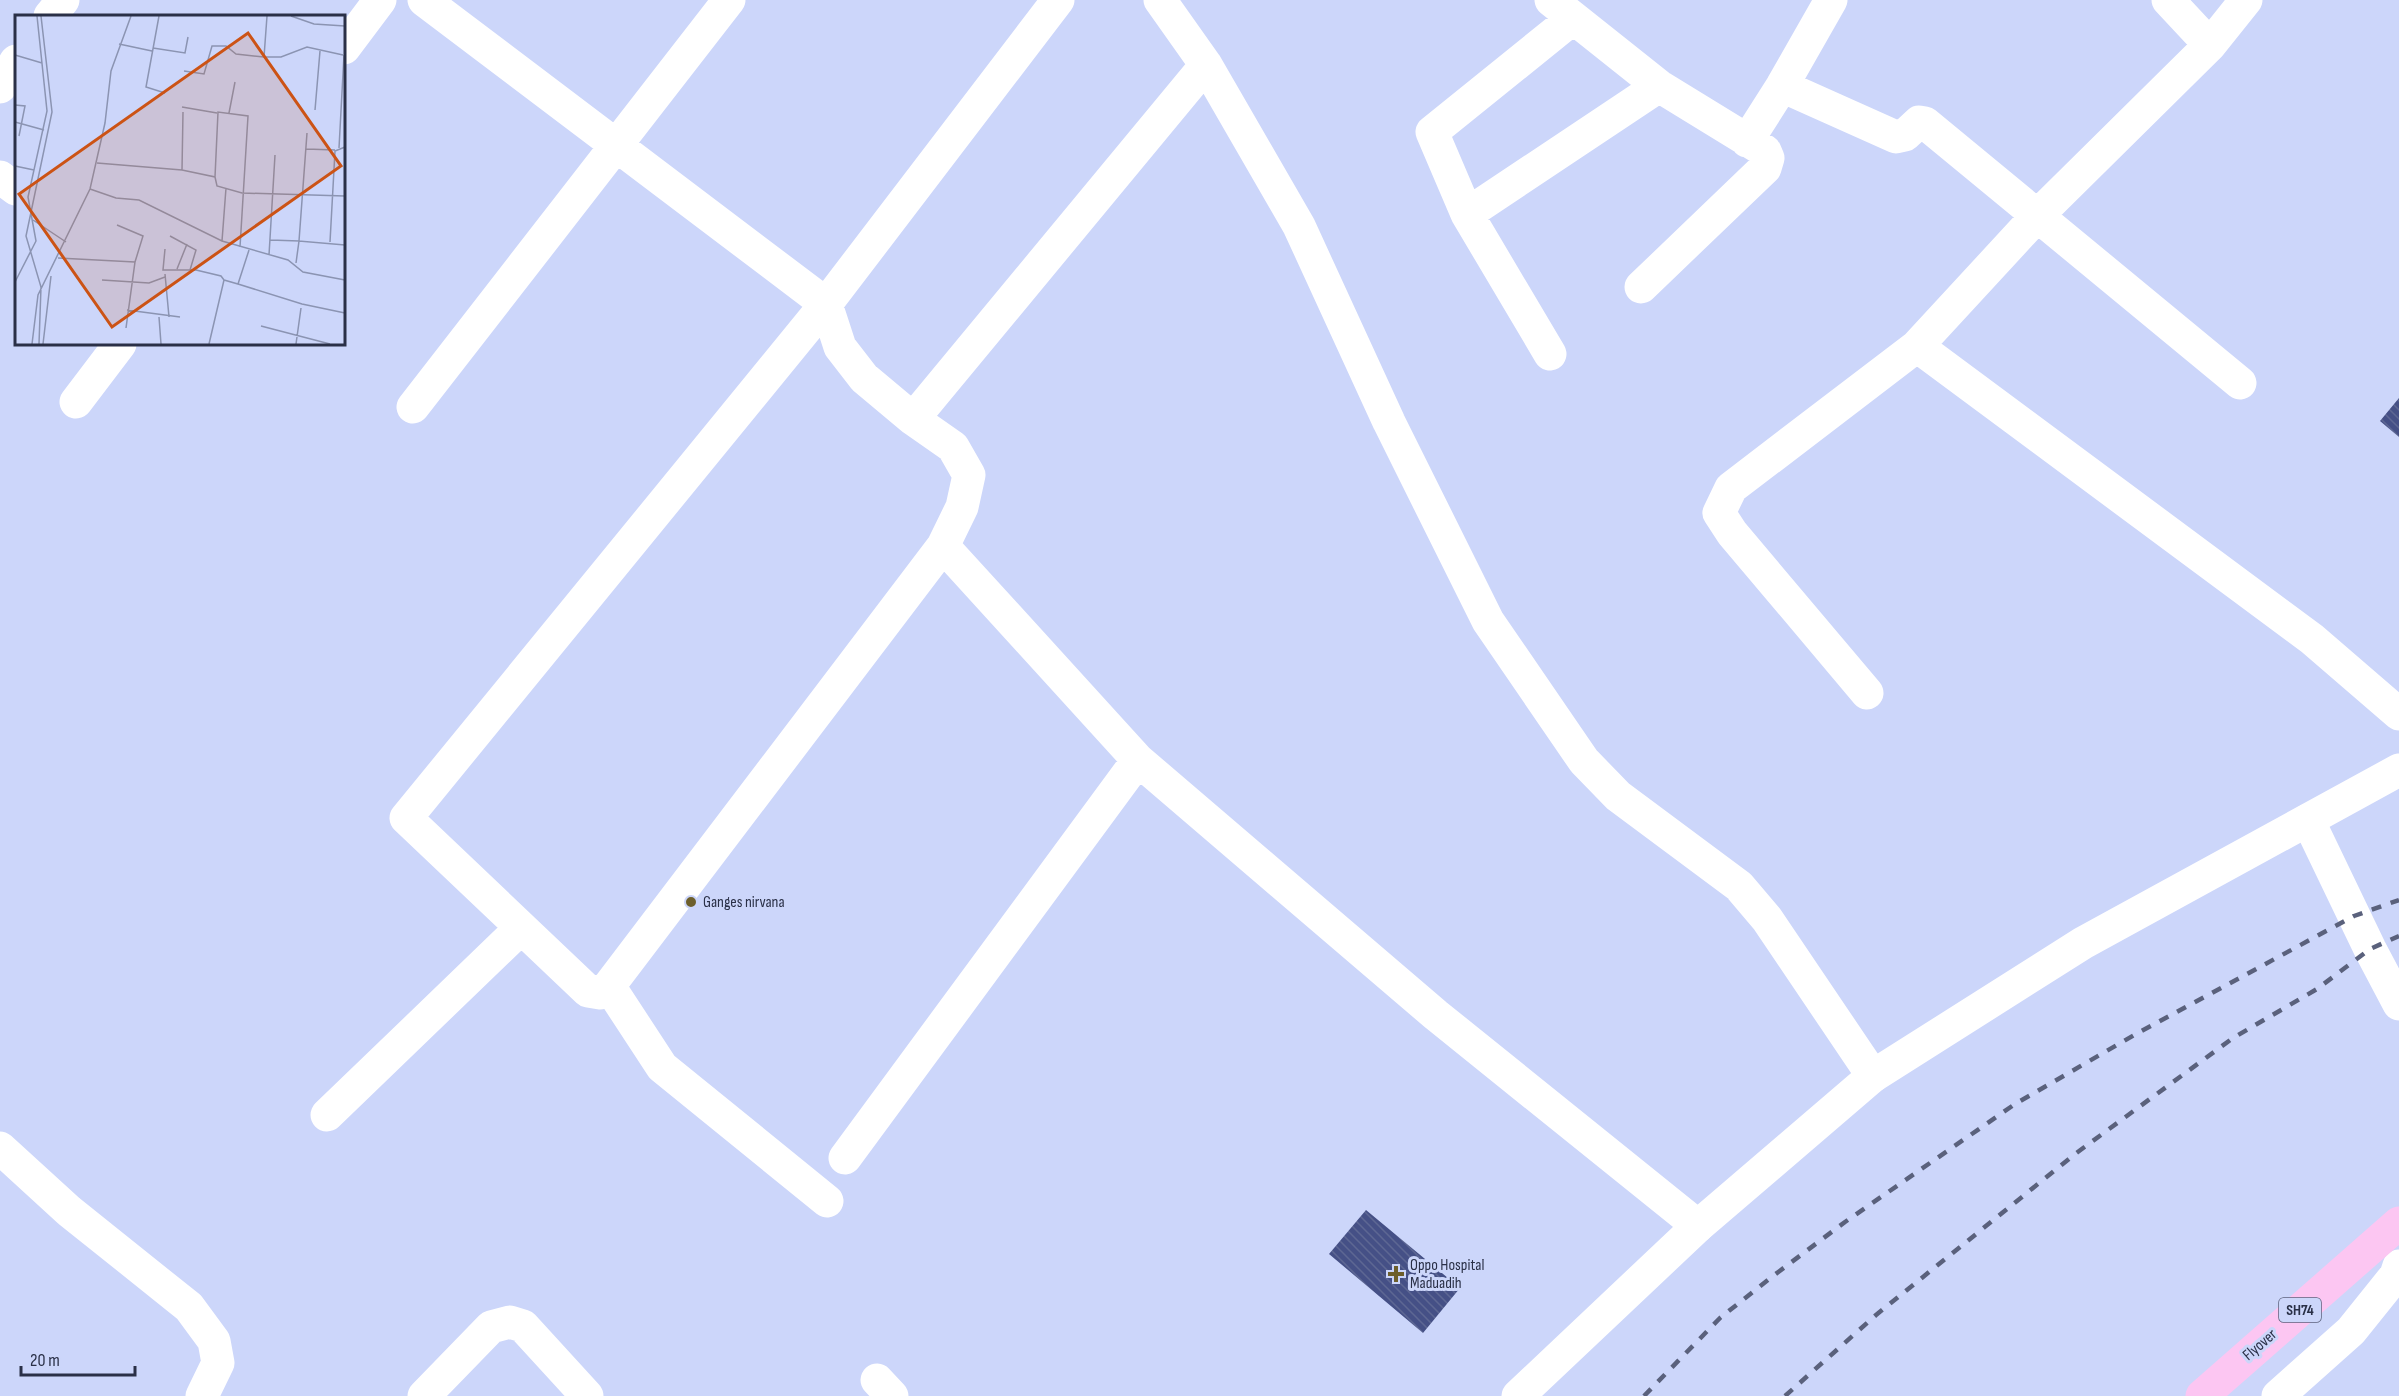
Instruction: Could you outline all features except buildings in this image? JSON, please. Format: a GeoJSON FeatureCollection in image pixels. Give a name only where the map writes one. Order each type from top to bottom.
{"type":"FeatureCollection","features":[{"type":"Feature","properties":{"kind":"main road","name":"Flyover"},"geometry":{"type":"LineString","coordinates":[[2202,1396],[2399,1223]]}},
{"type":"Feature","properties":{"kind":"street"},"geometry":{"type":"LineString","coordinates":[[51,15],[63,0]]}},
{"type":"Feature","properties":{"kind":"street"},"geometry":{"type":"LineString","coordinates":[[345,47],[380,0]]}},
{"type":"Feature","properties":{"kind":"street"},"geometry":{"type":"LineString","coordinates":[[424,0],[826,304],[840,347],[864,378],[913,419],[953,447],[969,475],[962,507],[943,546],[609,986],[600,993],[588,991],[406,818],[826,304],[1058,0]]}},
{"type":"Feature","properties":{"kind":"street"},"geometry":{"type":"LineString","coordinates":[[413,407],[729,0]]}},
{"type":"Feature","properties":{"kind":"street"},"geometry":{"type":"LineString","coordinates":[[1160,0],[1206,65],[1299,226],[1389,422],[1488,621],[1584,761],[1618,796],[1739,886],[1767,919],[1873,1076]]}},
{"type":"Feature","properties":{"kind":"street"},"geometry":{"type":"LineString","coordinates":[[1747,141],[1782,86],[1831,0]]}},
{"type":"Feature","properties":{"kind":"street"},"geometry":{"type":"LineString","coordinates":[[2168,0],[2210,45]]}},
{"type":"Feature","properties":{"kind":"street"},"geometry":{"type":"LineString","coordinates":[[1867,693],[1732,533],[1719,513],[1731,488],[1917,346],[2037,216],[2210,45],[2246,0]]}},
{"type":"Feature","properties":{"kind":"street"},"geometry":{"type":"LineString","coordinates":[[1550,354],[1467,214],[1432,132],[1562,10],[1659,86],[1765,151],[1768,159],[1765,168],[1641,287]]}},
{"type":"Feature","properties":{"kind":"street"},"geometry":{"type":"LineString","coordinates":[[0,87],[15,63]]}},
{"type":"Feature","properties":{"kind":"street"},"geometry":{"type":"LineString","coordinates":[[913,419],[1206,65]]}},
{"type":"Feature","properties":{"kind":"street"},"geometry":{"type":"LineString","coordinates":[[1467,214],[1659,86]]}},
{"type":"Feature","properties":{"kind":"street"},"geometry":{"type":"LineString","coordinates":[[1782,86],[1896,138],[1905,135],[1919,122],[1925,123],[2240,383]]}},
{"type":"Feature","properties":{"kind":"street"},"geometry":{"type":"LineString","coordinates":[[0,177],[15,188]]}},
{"type":"Feature","properties":{"kind":"street"},"geometry":{"type":"LineString","coordinates":[[76,402],[119,345]]}},
{"type":"Feature","properties":{"kind":"street"},"geometry":{"type":"LineString","coordinates":[[1917,346],[2312,639],[2399,714]]}},
{"type":"Feature","properties":{"kind":"street"},"geometry":{"type":"LineString","coordinates":[[943,546],[1138,760],[1436,1015],[1698,1226]]}},
{"type":"Feature","properties":{"kind":"street"},"geometry":{"type":"LineString","coordinates":[[845,1158],[1138,760]]}},
{"type":"Feature","properties":{"kind":"street"},"geometry":{"type":"LineString","coordinates":[[1518,1396],[1698,1226],[1873,1076],[2083,943],[2399,770]]}},
{"type":"Feature","properties":{"kind":"street"},"geometry":{"type":"LineString","coordinates":[[2308,820],[2399,1004]]}},
{"type":"Feature","properties":{"kind":"street"},"geometry":{"type":"LineString","coordinates":[[327,1115],[521,928]]}},
{"type":"Feature","properties":{"kind":"street"},"geometry":{"type":"LineString","coordinates":[[609,986],[662,1067],[827,1201]]}},
{"type":"Feature","properties":{"kind":"street"},"geometry":{"type":"LineString","coordinates":[[1,1151],[69,1211],[189,1307],[214,1341],[218,1363],[202,1396]]}},
{"type":"Feature","properties":{"kind":"street"},"geometry":{"type":"LineString","coordinates":[[2278,1396],[2351,1331],[2396,1275],[2399,1266]]}},
{"type":"Feature","properties":{"kind":"street"},"geometry":{"type":"LineString","coordinates":[[424,1396],[491,1327],[510,1322],[524,1326],[587,1396]]}},
{"type":"Feature","properties":{"kind":"railway"},"geometry":{"type":"LineString","coordinates":[[1644,1396],[1720,1318],[1773,1276],[1845,1222],[2015,1104],[2136,1034],[2354,916],[2399,900]]}},
{"type":"Feature","properties":{"kind":"railway"},"geometry":{"type":"LineString","coordinates":[[1785,1396],[1876,1315],[2075,1154],[2233,1038],[2317,989],[2370,949],[2399,936]]}},
{"type":"Feature","properties":{"kind":"place","name":"Ganges nirvana"},"geometry":{"type":"Point","coordinates":[691,902]}},
{"type":"Feature","properties":{"kind":"place","name":"Oppo Hospital Maduadih"},"geometry":{"type":"Point","coordinates":[1396,1274]}}]}
